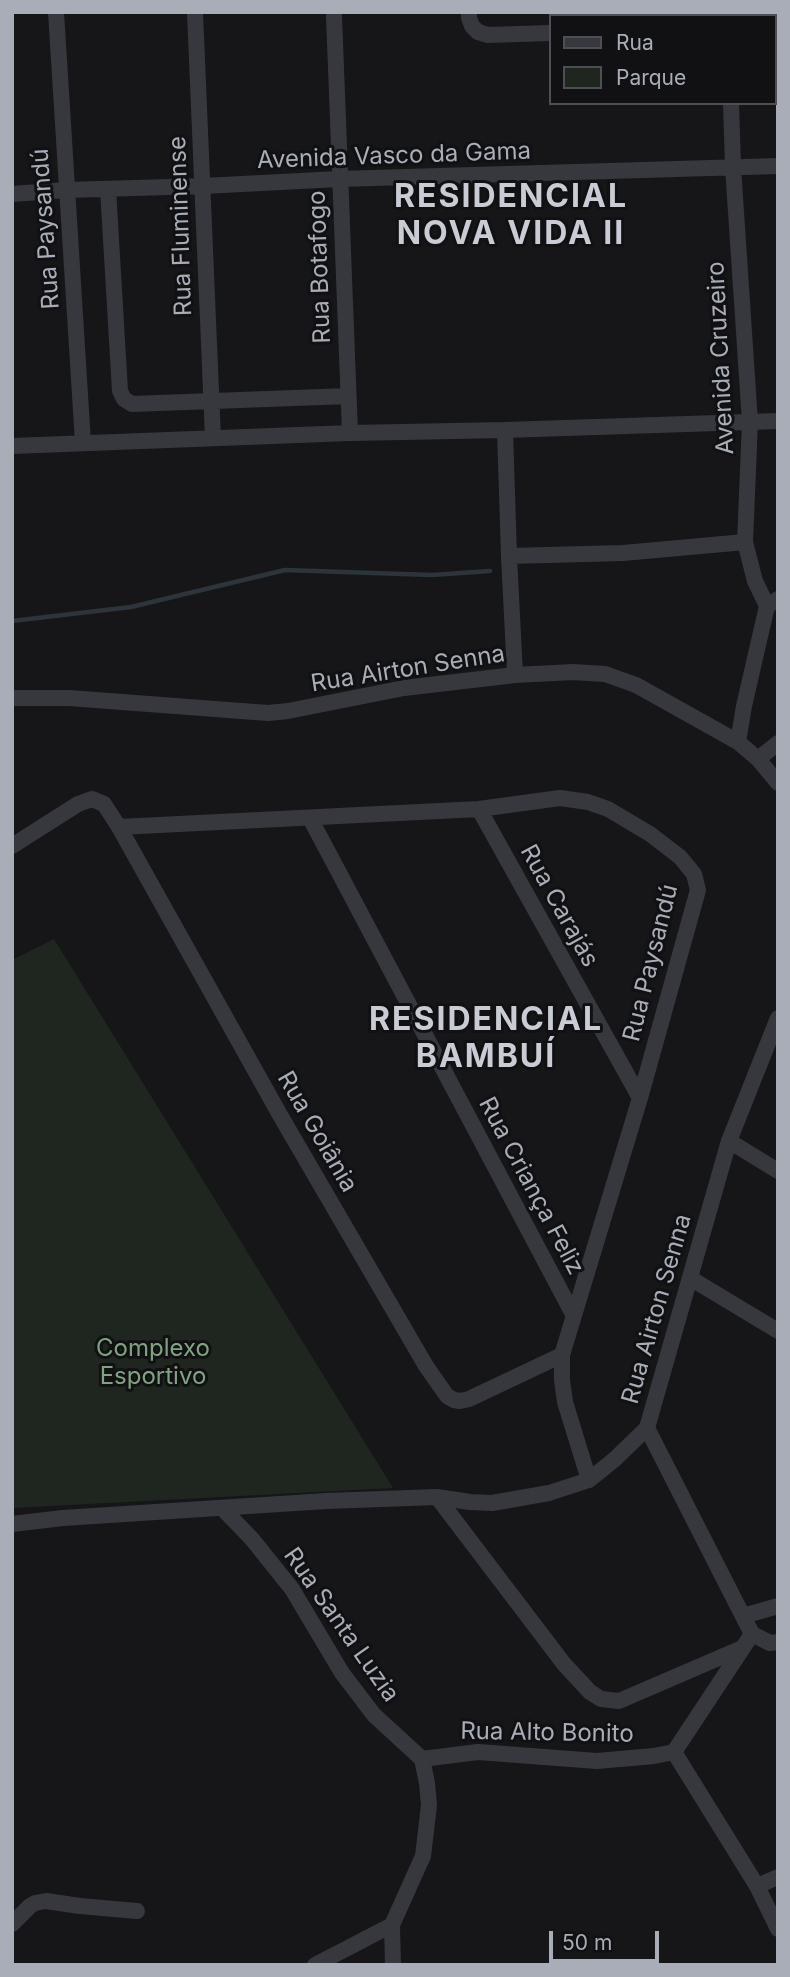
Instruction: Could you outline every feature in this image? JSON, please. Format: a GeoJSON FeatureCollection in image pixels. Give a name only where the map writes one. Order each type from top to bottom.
{"type":"FeatureCollection","features":[{"type":"Feature","properties":{"kind":"street","name":"Rua Paysandú"},"geometry":{"type":"LineString","coordinates":[[56,12],[83,443]]}},
{"type":"Feature","properties":{"kind":"street"},"geometry":{"type":"LineString","coordinates":[[469,12],[472,26],[488,36],[548,33]]}},
{"type":"Feature","properties":{"kind":"street","name":"Rua Fluminense"},"geometry":{"type":"LineString","coordinates":[[195,13],[213,438]]}},
{"type":"Feature","properties":{"kind":"street","name":"Rua Botafogo"},"geometry":{"type":"LineString","coordinates":[[334,16],[350,433]]}},
{"type":"Feature","properties":{"kind":"street","name":"Avenida Cruzeiro"},"geometry":{"type":"LineString","coordinates":[[731,105],[750,422],[745,541],[755,581],[773,602]]}},
{"type":"Feature","properties":{"kind":"street","name":"Avenida Vasco da Gama"},"geometry":{"type":"LineString","coordinates":[[12,194],[339,179],[778,166]]}},
{"type":"Feature","properties":{"kind":"street"},"geometry":{"type":"LineString","coordinates":[[108,189],[120,391],[124,400],[132,404],[348,396]]}},
{"type":"Feature","properties":{"kind":"street"},"geometry":{"type":"LineString","coordinates":[[12,446],[778,421]]}},
{"type":"Feature","properties":{"kind":"street"},"geometry":{"type":"LineString","coordinates":[[505,430],[515,675]]}},
{"type":"Feature","properties":{"kind":"street"},"geometry":{"type":"LineString","coordinates":[[509,556],[623,552],[745,541]]}},
{"type":"Feature","properties":{"kind":"street"},"geometry":{"type":"LineString","coordinates":[[738,743],[744,706],[773,602]]}},
{"type":"Feature","properties":{"kind":"street","name":"Rua Airton Senna"},"geometry":{"type":"LineString","coordinates":[[12,698],[82,699],[268,713],[404,688],[515,675],[573,672],[606,674],[636,685],[738,743],[758,759],[778,783]]}},
{"type":"Feature","properties":{"kind":"street"},"geometry":{"type":"LineString","coordinates":[[758,759],[778,743]]}},
{"type":"Feature","properties":{"kind":"street","name":"Rua Paysandú"},"geometry":{"type":"LineString","coordinates":[[119,827],[479,809],[561,798],[588,802],[608,809],[650,834],[680,857],[694,874],[698,890],[640,1098],[562,1355],[565,1402],[589,1480]]}},
{"type":"Feature","properties":{"kind":"street","name":"Rua Goiânia"},"geometry":{"type":"LineString","coordinates":[[12,846],[78,804],[92,799],[104,804],[280,1115],[426,1366],[447,1396],[460,1401],[469,1399],[562,1355]]}},
{"type":"Feature","properties":{"kind":"street","name":"Rua Carajás"},"geometry":{"type":"LineString","coordinates":[[479,809],[640,1098]]}},
{"type":"Feature","properties":{"kind":"street","name":"Rua Criança Feliz"},"geometry":{"type":"LineString","coordinates":[[310,818],[574,1316]]}},
{"type":"Feature","properties":{"kind":"street","name":"Rua Airton Senna"},"geometry":{"type":"LineString","coordinates":[[12,1524],[63,1518],[437,1497],[492,1503],[549,1493],[589,1480],[647,1428],[729,1141],[778,1018]]}},
{"type":"Feature","properties":{"kind":"street"},"geometry":{"type":"LineString","coordinates":[[729,1141],[778,1171]]}},
{"type":"Feature","properties":{"kind":"street"},"geometry":{"type":"LineString","coordinates":[[690,1278],[771,1326],[778,1346]]}},
{"type":"Feature","properties":{"kind":"street"},"geometry":{"type":"LineString","coordinates":[[647,1428],[751,1634],[771,1643],[778,1642]]}},
{"type":"Feature","properties":{"kind":"street","name":"Rua Alto Bonito"},"geometry":{"type":"LineString","coordinates":[[437,1497],[578,1680],[601,1699],[619,1701],[742,1648]]}},
{"type":"Feature","properties":{"kind":"street","name":"Rua Santa Luzia"},"geometry":{"type":"LineString","coordinates":[[222,1508],[252,1539],[292,1590],[342,1673],[373,1715],[422,1759]]}},
{"type":"Feature","properties":{"kind":"street"},"geometry":{"type":"LineString","coordinates":[[743,1616],[778,1605]]}},
{"type":"Feature","properties":{"kind":"street"},"geometry":{"type":"LineString","coordinates":[[751,1634],[674,1752],[757,1886],[778,1928]]}},
{"type":"Feature","properties":{"kind":"street","name":"Rua Alto Bonito"},"geometry":{"type":"LineString","coordinates":[[422,1759],[478,1752],[597,1761],[674,1752]]}},
{"type":"Feature","properties":{"kind":"street"},"geometry":{"type":"LineString","coordinates":[[393,1965],[392,1925],[423,1856],[429,1805],[422,1759]]}},
{"type":"Feature","properties":{"kind":"street"},"geometry":{"type":"LineString","coordinates":[[757,1886],[778,1877]]}},
{"type":"Feature","properties":{"kind":"street"},"geometry":{"type":"LineString","coordinates":[[12,1924],[30,1906],[46,1901],[137,1911]]}},
{"type":"Feature","properties":{"kind":"street"},"geometry":{"type":"LineString","coordinates":[[316,1965],[392,1925]]}},
{"type":"Feature","properties":{"kind":"green space","name":"Complexo Esportivo"},"geometry":{"type":"Polygon","coordinates":[[[54,939],[393,1488],[12,1508],[12,960],[54,939]]]}},
{"type":"Feature","properties":{"kind":"waterway"},"geometry":{"type":"LineString","coordinates":[[12,621],[131,607],[285,570],[432,575],[490,571]]}},
{"type":"Feature","properties":{"kind":"district","name":"RESIDENCIAL NOVA VIDA II"},"geometry":{"type":"Point","coordinates":[511,216]}},
{"type":"Feature","properties":{"kind":"district","name":"RESIDENCIAL BAMBUÍ"},"geometry":{"type":"Point","coordinates":[486,1038]}}]}
